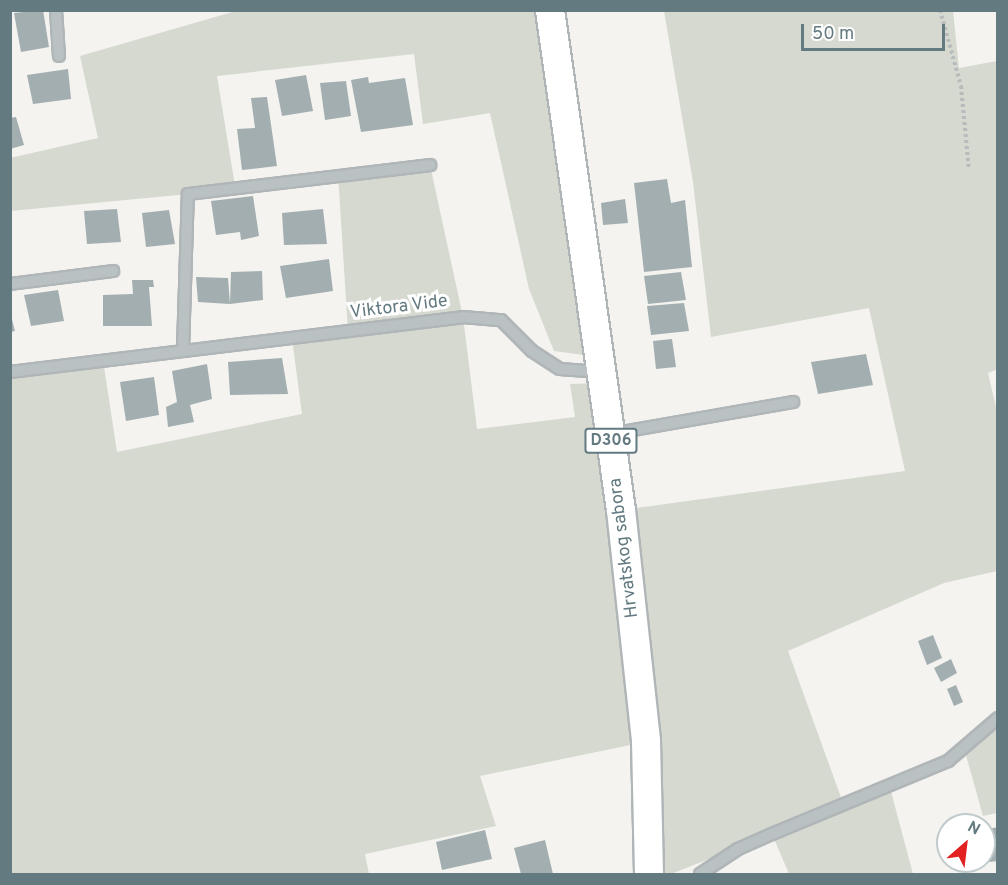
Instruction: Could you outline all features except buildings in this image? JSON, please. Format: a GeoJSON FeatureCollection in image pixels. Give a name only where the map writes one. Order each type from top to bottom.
{"type":"FeatureCollection","features":[{"type":"Feature","properties":{"kind":"main road","name":"Hrvatskog sabora"},"geometry":{"type":"LineString","coordinates":[[550,10],[610,434],[646,741],[649,874]]}},
{"type":"Feature","properties":{"kind":"street"},"geometry":{"type":"LineString","coordinates":[[56,10],[59,56]]}},
{"type":"Feature","properties":{"kind":"street"},"geometry":{"type":"LineString","coordinates":[[183,349],[188,194],[430,165]]}},
{"type":"Feature","properties":{"kind":"street"},"geometry":{"type":"LineString","coordinates":[[10,284],[113,271]]}},
{"type":"Feature","properties":{"kind":"street","name":"Viktora Vide"},"geometry":{"type":"LineString","coordinates":[[10,372],[183,349],[463,317],[501,320],[532,351],[560,369],[601,372]]}},
{"type":"Feature","properties":{"kind":"street"},"geometry":{"type":"LineString","coordinates":[[610,434],[793,402]]}},
{"type":"Feature","properties":{"kind":"street"},"geometry":{"type":"LineString","coordinates":[[700,874],[738,849],[948,761],[998,718]]}},
{"type":"Feature","properties":{"kind":"path"},"geometry":{"type":"LineString","coordinates":[[940,10],[961,86],[969,170]]}},
{"type":"Feature","properties":{"kind":"shaded area"},"geometry":{"type":"Polygon","coordinates":[[[236,11],[550,11],[599,357],[554,351],[529,289],[490,113],[423,124],[414,54],[217,76],[235,186],[188,194],[11,211],[10,158],[98,138],[80,56],[236,11]]]}},
{"type":"Feature","properties":{"kind":"shaded area"},"geometry":{"type":"Polygon","coordinates":[[[664,11],[953,11],[959,68],[997,61],[998,369],[988,373],[998,416],[997,571],[944,583],[788,651],[843,803],[889,784],[913,874],[789,874],[772,834],[671,874],[649,874],[645,742],[480,776],[496,826],[365,854],[369,874],[11,874],[10,372],[103,360],[117,452],[302,414],[292,339],[348,331],[338,174],[430,165],[463,317],[477,429],[575,417],[570,384],[603,383],[622,510],[905,471],[869,308],[711,337],[693,182],[664,11]]]}},
{"type":"Feature","properties":{"kind":"shaded area"},"geometry":{"type":"Polygon","coordinates":[[[997,718],[997,813],[982,813],[964,748],[997,718]]]}}]}
